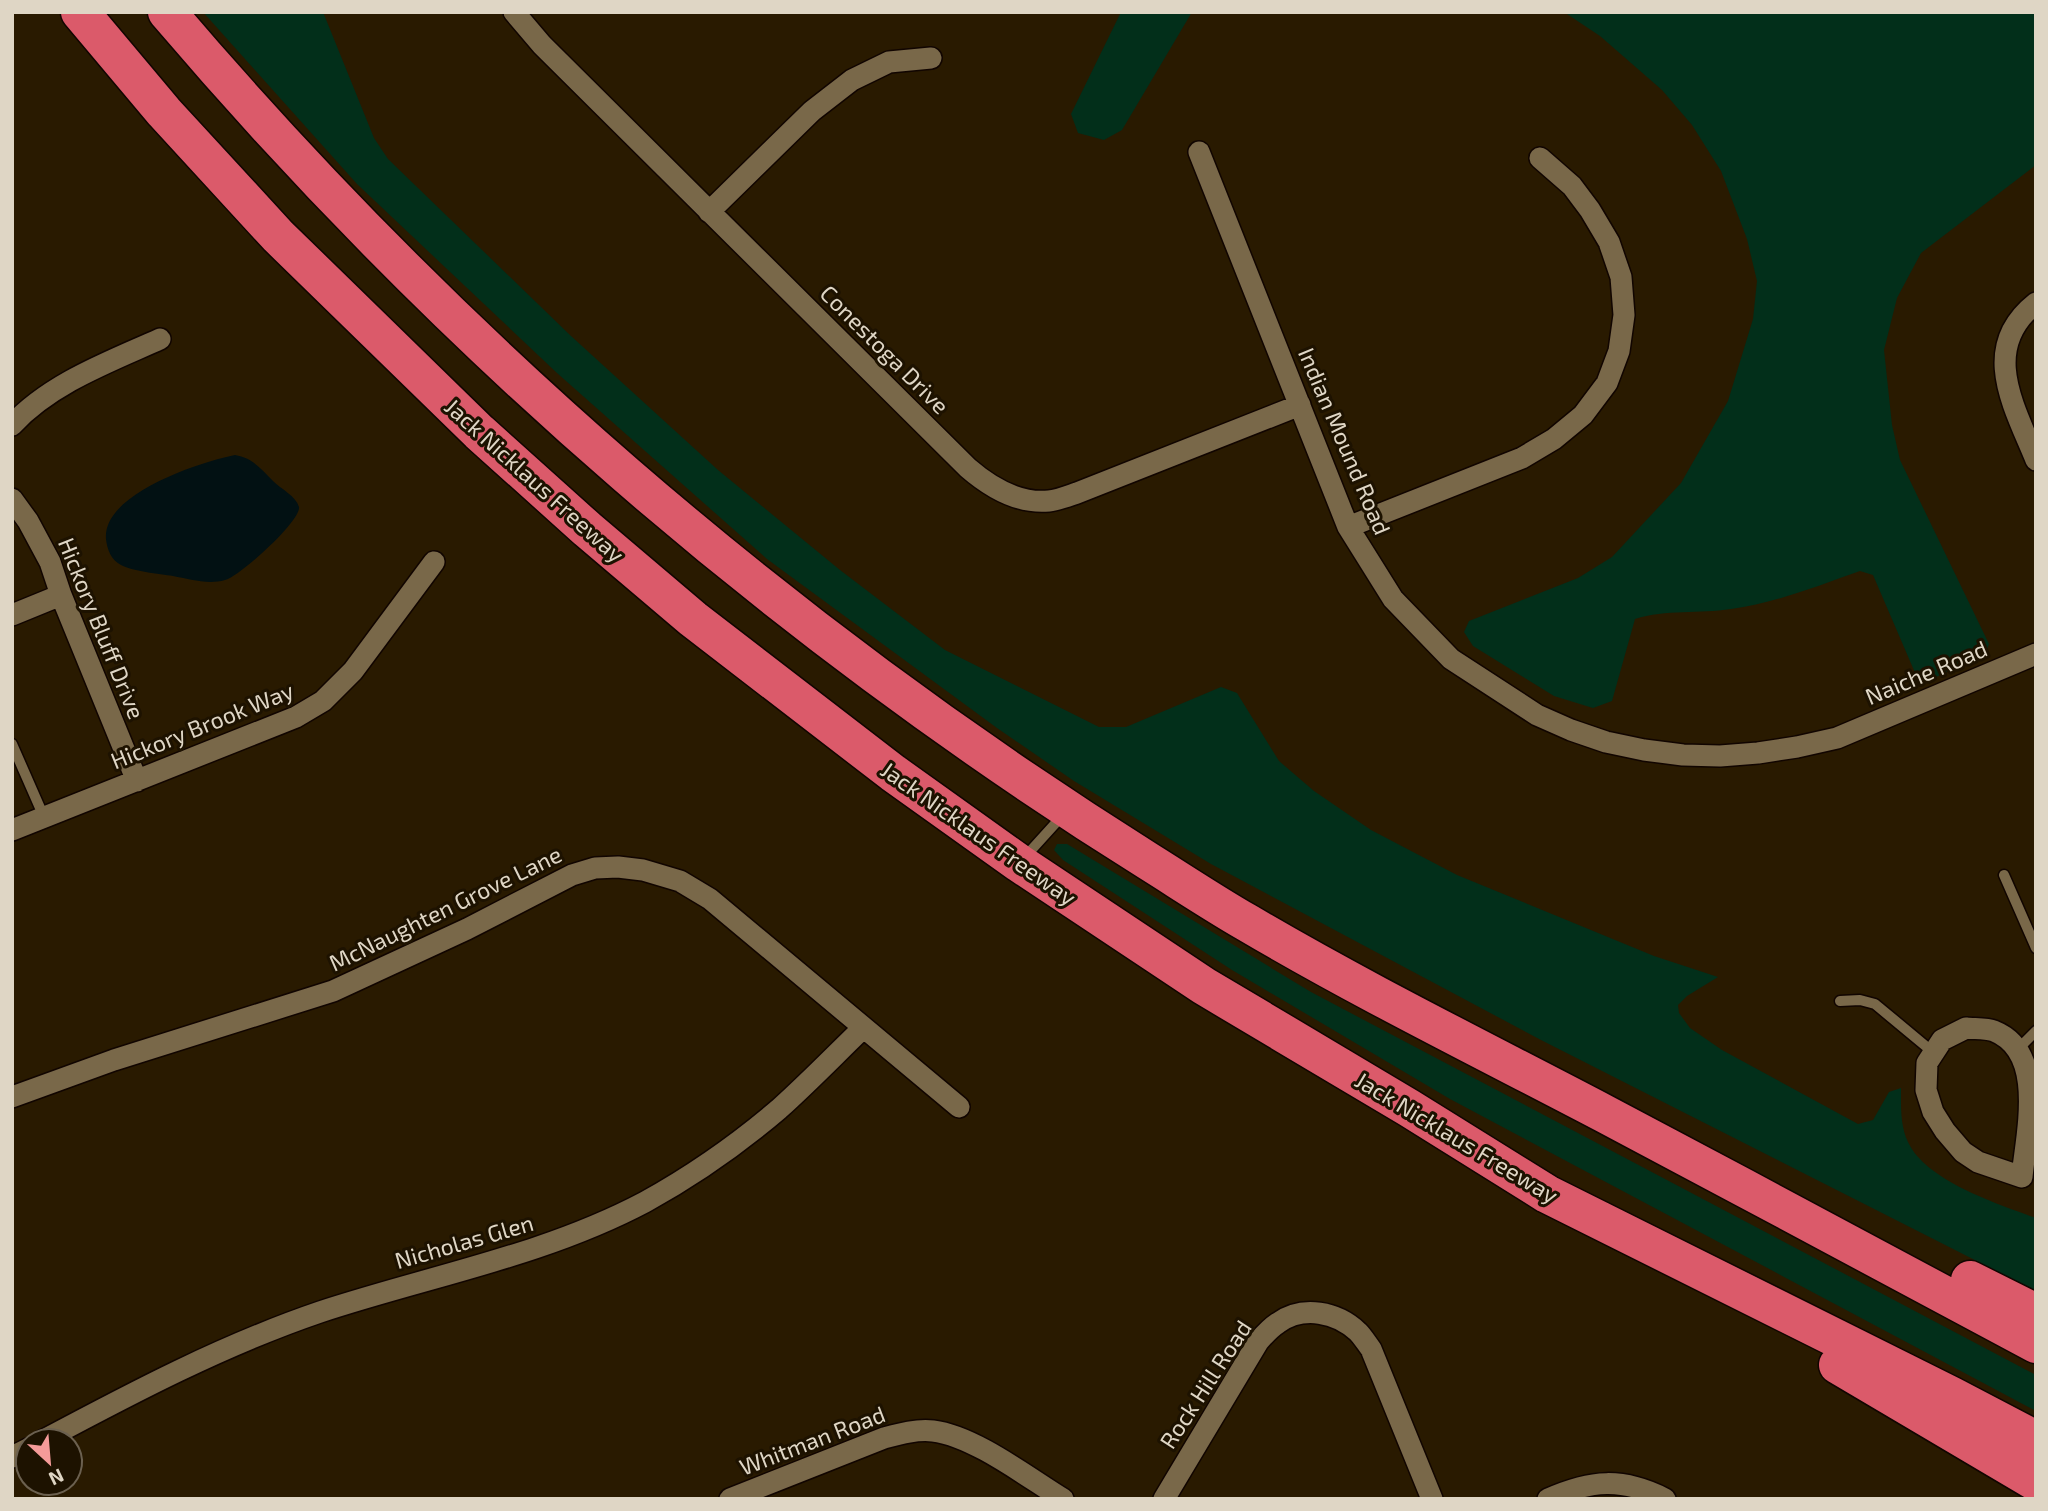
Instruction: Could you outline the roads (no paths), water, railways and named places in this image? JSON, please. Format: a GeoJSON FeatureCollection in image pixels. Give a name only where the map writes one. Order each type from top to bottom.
{"type":"FeatureCollection","features":[{"type":"Feature","properties":{"kind":"highway","name":"Jack Nicklaus Freeway"},"geometry":{"type":"LineString","coordinates":[[80,12],[164,112],[278,236],[489,441],[693,619],[892,774],[1019,863],[1204,986],[1547,1194],[2036,1440]]}},
{"type":"Feature","properties":{"kind":"highway"},"geometry":{"type":"LineString","coordinates":[[167,12],[216,70],[429,294],[650,497],[873,675],[1067,810],[1245,922],[2036,1344]]}},
{"type":"Feature","properties":{"kind":"highway"},"geometry":{"type":"LineString","coordinates":[[1720,1175],[1889,1240],[2036,1313]]}},
{"type":"Feature","properties":{"kind":"highway"},"geometry":{"type":"LineString","coordinates":[[1547,1194],[2036,1482]]}},
{"type":"Feature","properties":{"kind":"street","name":"Conestoga Drive"},"geometry":{"type":"LineString","coordinates":[[514,12],[542,45],[968,468],[1002,493],[1049,501],[1077,494],[1300,405]]}},
{"type":"Feature","properties":{"kind":"street"},"geometry":{"type":"LineString","coordinates":[[709,212],[812,111],[852,80],[889,62],[931,58]]}},
{"type":"Feature","properties":{"kind":"street","name":"Indian Mound Road"},"geometry":{"type":"LineString","coordinates":[[1199,152],[1348,527],[1393,599],[1451,659],[1537,715],[1606,742],[1644,750],[1720,756],[1758,753],[1837,738]]}},
{"type":"Feature","properties":{"kind":"street"},"geometry":{"type":"LineString","coordinates":[[1348,527],[1522,458],[1553,439],[1583,415],[1607,383],[1619,351],[1624,315],[1621,277],[1609,242],[1590,210],[1572,186],[1540,158]]}},
{"type":"Feature","properties":{"kind":"street"},"geometry":{"type":"LineString","coordinates":[[2036,303],[2019,317],[2004,354],[2009,393],[2036,460]]}},
{"type":"Feature","properties":{"kind":"street"},"geometry":{"type":"LineString","coordinates":[[12,425],[45,396],[160,339]]}},
{"type":"Feature","properties":{"kind":"street","name":"Hickory Bluff Drive"},"geometry":{"type":"LineString","coordinates":[[12,499],[28,521],[50,562],[137,781]]}},
{"type":"Feature","properties":{"kind":"street","name":"Hickory Brook Way"},"geometry":{"type":"LineString","coordinates":[[12,830],[296,717],[323,701],[353,671],[435,562]]}},
{"type":"Feature","properties":{"kind":"street"},"geometry":{"type":"LineString","coordinates":[[12,615],[61,595]]}},
{"type":"Feature","properties":{"kind":"street","name":"Naiche Road"},"geometry":{"type":"LineString","coordinates":[[1837,738],[2036,654]]}},
{"type":"Feature","properties":{"kind":"street","name":"McNaughten Grove Lane"},"geometry":{"type":"LineString","coordinates":[[12,1097],[114,1060],[333,991],[467,929],[572,875],[595,868],[618,867],[643,870],[680,881],[710,899],[959,1107]]}},
{"type":"Feature","properties":{"kind":"street","name":"Nicholas Glen"},"geometry":{"type":"LineString","coordinates":[[68,1427],[141,1388],[245,1341],[318,1313],[454,1271],[509,1258],[555,1242],[645,1202],[736,1144],[781,1107],[863,1028]]}},
{"type":"Feature","properties":{"kind":"street"},"geometry":{"type":"LineString","coordinates":[[1966,1028],[1993,1030],[2015,1046],[2027,1070],[2031,1094],[2029,1177],[1978,1162],[1963,1152],[1945,1131],[1933,1112],[1926,1090],[1927,1063],[1934,1053],[1942,1041],[1966,1028]]}},
{"type":"Feature","properties":{"kind":"street","name":"Rock Hill Road"},"geometry":{"type":"LineString","coordinates":[[1164,1499],[1258,1342],[1279,1322],[1292,1315],[1306,1313],[1327,1314],[1344,1321],[1359,1333],[1371,1349],[1432,1499]]}},
{"type":"Feature","properties":{"kind":"street","name":"Whitman Road"},"geometry":{"type":"LineString","coordinates":[[730,1499],[884,1438],[910,1432],[932,1431],[978,1447],[1063,1499]]}},
{"type":"Feature","properties":{"kind":"street"},"geometry":{"type":"LineString","coordinates":[[1548,1499],[1570,1489],[1616,1483],[1634,1485],[1665,1499]]}},
{"type":"Feature","properties":{"kind":"lane"},"geometry":{"type":"LineString","coordinates":[[12,744],[44,817]]}},
{"type":"Feature","properties":{"kind":"lane"},"geometry":{"type":"LineString","coordinates":[[1019,863],[1067,810]]}},
{"type":"Feature","properties":{"kind":"lane"},"geometry":{"type":"LineString","coordinates":[[2004,874],[2036,948]]}},
{"type":"Feature","properties":{"kind":"lane"},"geometry":{"type":"LineString","coordinates":[[1840,1001],[1860,1000],[1875,1004],[1934,1053]]}},
{"type":"Feature","properties":{"kind":"lane"},"geometry":{"type":"LineString","coordinates":[[2017,1050],[2036,1031]]}}]}
